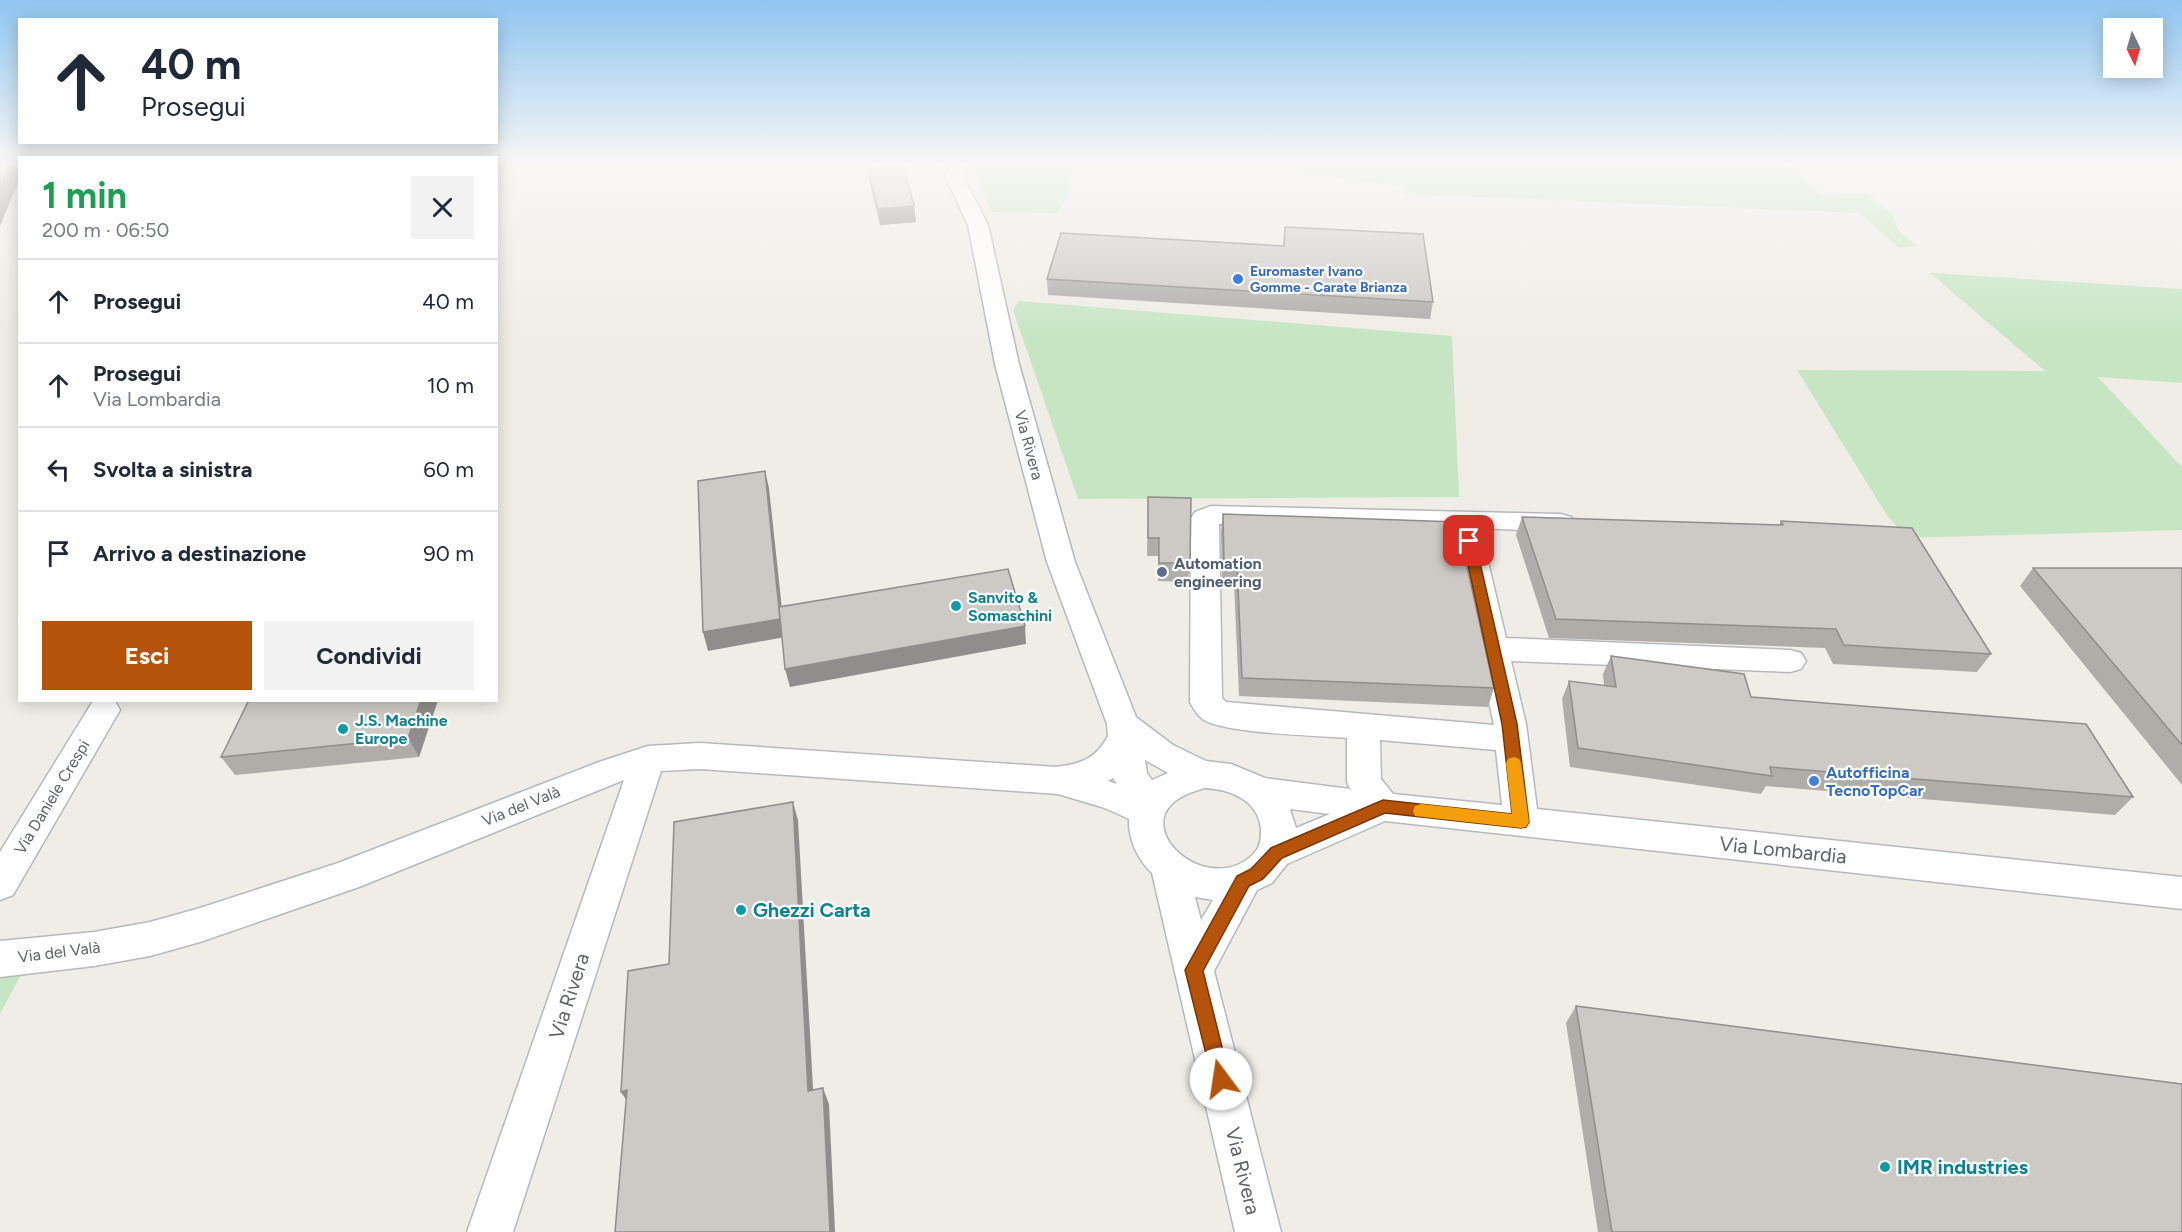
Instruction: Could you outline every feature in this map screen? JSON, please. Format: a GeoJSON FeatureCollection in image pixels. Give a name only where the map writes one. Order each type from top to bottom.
{"type":"FeatureCollection","features":[{"type":"Feature","properties":{"kind":"street","name":"Via Rivera"},"geometry":{"type":"LineString","coordinates":[[976,220],[1007,364],[1061,562],[1123,731],[1130,777],[1149,808]]}},
{"type":"Feature","properties":{"kind":"street"},"geometry":{"type":"LineString","coordinates":[[1511,740],[1228,715],[1215,711],[1206,702],[1205,518],[1211,515],[1464,519],[1592,524]]}},
{"type":"Feature","properties":{"kind":"street"},"geometry":{"type":"LineString","coordinates":[[1464,519],[1511,740],[1521,822]]}},
{"type":"Feature","properties":{"kind":"street"},"geometry":{"type":"LineString","coordinates":[[1493,649],[1790,661]]}},
{"type":"Feature","properties":{"kind":"street","name":"Via Daniele Crespi"},"geometry":{"type":"LineString","coordinates":[[0,884],[104,710]]}},
{"type":"Feature","properties":{"kind":"street"},"geometry":{"type":"LineString","coordinates":[[1363,726],[1364,782],[1383,807]]}},
{"type":"Feature","properties":{"kind":"street"},"geometry":{"type":"LineString","coordinates":[[1123,731],[1201,774],[1232,778],[1258,791],[1271,804],[1279,820],[1281,837],[1276,853],[1257,874],[1243,881],[1205,884],[1187,879],[1170,870],[1157,857],[1148,842],[1145,827],[1149,808],[1163,789],[1180,779],[1201,774]]}},
{"type":"Feature","properties":{"kind":"street","name":"Via del Valà"},"geometry":{"type":"LineString","coordinates":[[1056,781],[1080,778],[1100,771],[1117,754],[1123,731]]}},
{"type":"Feature","properties":{"kind":"street","name":"Via del Valà"},"geometry":{"type":"LineString","coordinates":[[0,959],[94,949],[150,939],[200,925],[346,876],[611,771],[648,759],[673,756],[738,757],[1056,781],[1149,808]]}},
{"type":"Feature","properties":{"kind":"street","name":"Via Rivera"},"geometry":{"type":"LineString","coordinates":[[490,1232],[648,759]]}},
{"type":"Feature","properties":{"kind":"street","name":"Via Lombardia"},"geometry":{"type":"LineString","coordinates":[[1258,791],[1383,807],[2182,893]]}},
{"type":"Feature","properties":{"kind":"street","name":"Via Lombardia"},"geometry":{"type":"LineString","coordinates":[[1276,853],[1383,807]]}},
{"type":"Feature","properties":{"kind":"street","name":"Via Rivera"},"geometry":{"type":"LineString","coordinates":[[1170,870],[1258,1232]]}},
{"type":"Feature","properties":{"kind":"street"},"geometry":{"type":"LineString","coordinates":[[1194,970],[1243,881]]}},
{"type":"Feature","properties":{"kind":"green space"},"geometry":{"type":"Polygon","coordinates":[[[1868,220],[1895,220],[1898,230],[1917,246],[1899,248],[1868,220]]]}},
{"type":"Feature","properties":{"kind":"green space"},"geometry":{"type":"Polygon","coordinates":[[[1930,273],[2182,289],[2182,383],[2098,377],[2182,467],[2182,530],[1908,538],[1888,517],[1797,370],[2045,371],[1930,273]]]}},
{"type":"Feature","properties":{"kind":"green space"},"geometry":{"type":"Polygon","coordinates":[[[1019,301],[1452,336],[1459,497],[1078,499],[1013,310],[1019,301]]]}},
{"type":"Feature","properties":{"kind":"green space"},"geometry":{"type":"Polygon","coordinates":[[[21,975],[0,1014],[0,978],[21,975]]]}},
{"type":"Feature","properties":{"kind":"building","name":"Euromaster Ivano Gomme - Carate Brianza"},"geometry":{"type":"Polygon","coordinates":[[[1285,227],[1423,234],[1433,302],[1047,279],[1061,233],[1284,246],[1285,227]]]}},
{"type":"Feature","properties":{"kind":"building"},"geometry":{"type":"Polygon","coordinates":[[[765,471],[780,619],[703,632],[698,481],[765,471]]]}},
{"type":"Feature","properties":{"kind":"building"},"geometry":{"type":"Polygon","coordinates":[[[1148,497],[1191,498],[1190,563],[1159,563],[1159,538],[1148,538],[1148,497]]]}},
{"type":"Feature","properties":{"kind":"building"},"geometry":{"type":"Polygon","coordinates":[[[1223,514],[1457,522],[1494,688],[1242,678],[1237,564],[1224,564],[1223,514]]]}},
{"type":"Feature","properties":{"kind":"building"},"geometry":{"type":"Polygon","coordinates":[[[1522,517],[1783,525],[1781,521],[1912,528],[1991,654],[1844,645],[1836,629],[1556,619],[1522,517]]]}},
{"type":"Feature","properties":{"kind":"building"},"geometry":{"type":"Polygon","coordinates":[[[2033,568],[2182,568],[2182,745],[2033,568]]]}},
{"type":"Feature","properties":{"kind":"building"},"geometry":{"type":"Polygon","coordinates":[[[1008,569],[1025,626],[785,669],[779,607],[1008,569]]]}},
{"type":"Feature","properties":{"kind":"building"},"geometry":{"type":"Polygon","coordinates":[[[1611,656],[1744,674],[1751,697],[2086,724],[2133,797],[1770,767],[1772,776],[1578,748],[1569,681],[1616,687],[1611,656]]]}},
{"type":"Feature","properties":{"kind":"building"},"geometry":{"type":"Polygon","coordinates":[[[248,702],[420,702],[408,738],[221,757],[248,702]]]}},
{"type":"Feature","properties":{"kind":"building"},"geometry":{"type":"Polygon","coordinates":[[[793,802],[808,1091],[823,1088],[830,1232],[615,1232],[627,1090],[621,1092],[628,971],[669,964],[674,822],[793,802]]]}},
{"type":"Feature","properties":{"kind":"building","name":"IMR industries"},"geometry":{"type":"Polygon","coordinates":[[[1576,1006],[2182,1084],[2182,1232],[1612,1232],[1576,1006]]]}},
{"type":"Feature","properties":{"kind":"slow traffic"},"geometry":{"type":"LineString","coordinates":[[1421,811],[1521,822],[1514,763]]}},
{"type":"Feature","properties":{"kind":"place","name":"Euromaster Ivano Gomme - Carate Brianza"},"geometry":{"type":"Point","coordinates":[1238,279]}},
{"type":"Feature","properties":{"kind":"place","name":"Automation engineering"},"geometry":{"type":"Point","coordinates":[1162,572]}},
{"type":"Feature","properties":{"kind":"place","name":"Sanvito & Somaschini"},"geometry":{"type":"Point","coordinates":[956,606]}},
{"type":"Feature","properties":{"kind":"place","name":"J.S. Machine Europe"},"geometry":{"type":"Point","coordinates":[343,729]}},
{"type":"Feature","properties":{"kind":"place","name":"Autofficina TecnoTopCar"},"geometry":{"type":"Point","coordinates":[1814,781]}},
{"type":"Feature","properties":{"kind":"place","name":"Ghezzi Carta"},"geometry":{"type":"Point","coordinates":[741,910]}},
{"type":"Feature","properties":{"kind":"place","name":"IMR industries"},"geometry":{"type":"Point","coordinates":[1885,1167]}},
{"type":"Feature","properties":{"kind":"route"},"geometry":{"type":"LineString","coordinates":[[1221,1079],[1194,970],[1243,881],[1268,865],[1276,853],[1383,807],[1521,822],[1509,724],[1469,541]]}}]}
